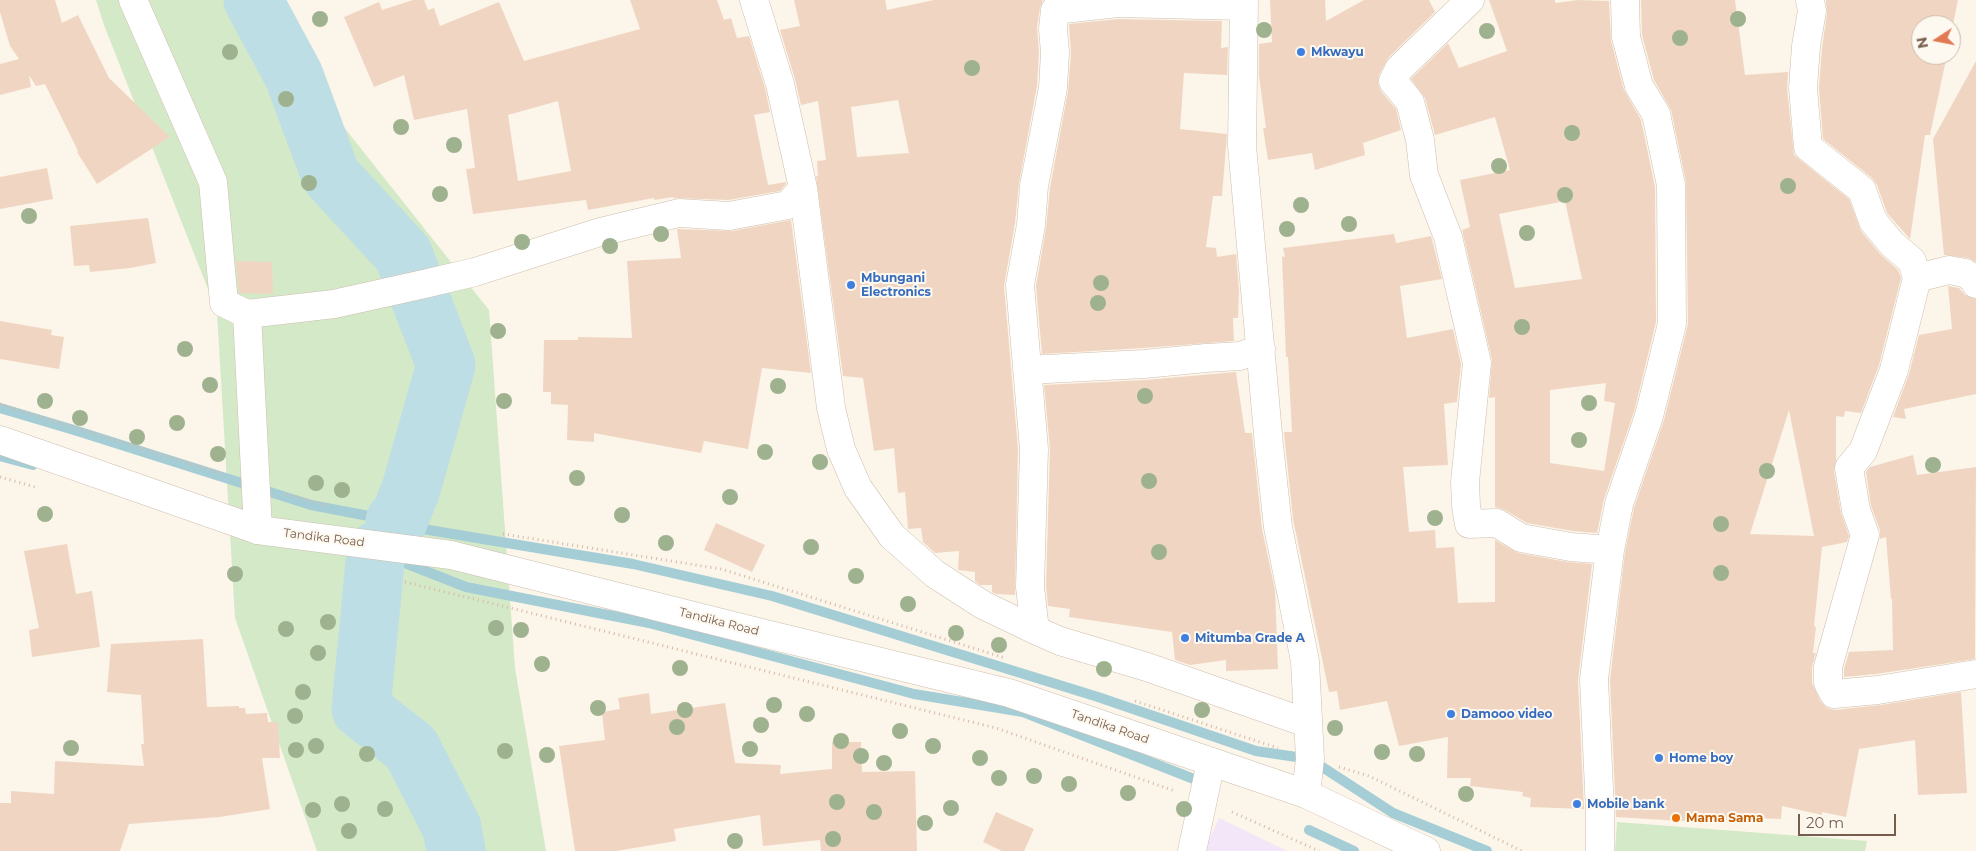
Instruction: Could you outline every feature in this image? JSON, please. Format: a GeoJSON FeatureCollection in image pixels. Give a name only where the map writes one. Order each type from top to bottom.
{"type":"FeatureCollection","features":[{"type":"Feature","properties":{"kind":"street"},"geometry":{"type":"LineString","coordinates":[[134,0],[213,182],[224,303],[247,314],[334,304],[424,284],[475,272],[600,232],[679,213],[729,216],[788,205],[803,188]]}},
{"type":"Feature","properties":{"kind":"street"},"geometry":{"type":"LineString","coordinates":[[754,0],[780,84],[803,188],[831,408],[841,449],[858,488],[892,536],[935,574],[983,605],[1035,630],[1060,641],[1156,670],[1307,723]]}},
{"type":"Feature","properties":{"kind":"street"},"geometry":{"type":"LineString","coordinates":[[1470,0],[1399,69],[1393,81],[1410,102],[1420,140],[1424,175],[1448,237],[1477,363],[1465,482],[1466,506],[1470,524],[1497,523],[1521,538],[1571,547],[1610,550]]}},
{"type":"Feature","properties":{"kind":"street"},"geometry":{"type":"LineString","coordinates":[[1600,851],[1594,679],[1610,550],[1619,504],[1649,416],[1672,324],[1671,185],[1656,114],[1640,86],[1626,37],[1625,0]]}},
{"type":"Feature","properties":{"kind":"street"},"geometry":{"type":"LineString","coordinates":[[1810,0],[1812,11],[1806,46],[1803,88],[1808,147],[1862,190],[1873,221],[1892,244],[1912,261],[1918,278],[1894,370],[1863,451],[1849,468],[1856,510],[1866,535],[1828,667],[1828,683],[1834,694],[1878,690],[1976,674]]}},
{"type":"Feature","properties":{"kind":"street"},"geometry":{"type":"LineString","coordinates":[[1035,630],[1030,587],[1034,449],[1020,285],[1031,225],[1034,186],[1053,88],[1055,52],[1053,29],[1055,10],[1118,3],[1243,3],[1242,146],[1278,527],[1305,661],[1310,759],[1306,794]]}},
{"type":"Feature","properties":{"kind":"street"},"geometry":{"type":"LineString","coordinates":[[1918,278],[1948,270],[1965,273],[1975,280],[1976,284]]}},
{"type":"Feature","properties":{"kind":"street"},"geometry":{"type":"LineString","coordinates":[[247,314],[258,530]]}},
{"type":"Feature","properties":{"kind":"street"},"geometry":{"type":"LineString","coordinates":[[1028,370],[1144,364],[1240,356],[1261,349]]}},
{"type":"Feature","properties":{"kind":"street","name":"Tandika Road"},"geometry":{"type":"LineString","coordinates":[[0,440],[258,530],[452,555],[766,634],[1009,692],[1306,794],[1426,851]]}},
{"type":"Feature","properties":{"kind":"street"},"geometry":{"type":"LineString","coordinates":[[1192,851],[1211,762]]}},
{"type":"Feature","properties":{"kind":"path"},"geometry":{"type":"LineString","coordinates":[[0,477],[38,488]]}},
{"type":"Feature","properties":{"kind":"path"},"geometry":{"type":"LineString","coordinates":[[402,582],[996,728],[1238,814],[1319,851]]}},
{"type":"Feature","properties":{"kind":"shaded area"},"geometry":{"type":"Polygon","coordinates":[[[1219,818],[1287,851],[1204,851],[1219,818]]]}},
{"type":"Feature","properties":{"kind":"green space"},"geometry":{"type":"Polygon","coordinates":[[[96,0],[243,0],[489,310],[515,668],[546,851],[317,851],[235,618],[217,312],[104,25],[96,0]]]}},
{"type":"Feature","properties":{"kind":"green space"},"geometry":{"type":"Polygon","coordinates":[[[1617,822],[1867,841],[1865,851],[1615,851],[1617,822]]]}},
{"type":"Feature","properties":{"kind":"building"},"geometry":{"type":"Polygon","coordinates":[[[0,0],[55,0],[62,23],[78,15],[109,78],[170,137],[97,184],[77,152],[45,84],[36,86],[29,75],[31,87],[0,95],[0,64],[19,59],[10,46],[0,12],[0,0]]]}},
{"type":"Feature","properties":{"kind":"building"},"geometry":{"type":"Polygon","coordinates":[[[413,0],[424,0],[428,10],[434,8],[440,26],[499,2],[524,61],[640,29],[630,0],[717,0],[724,20],[731,18],[737,38],[749,36],[765,88],[770,112],[754,115],[768,185],[786,182],[786,184],[780,191],[728,200],[673,197],[654,200],[654,198],[588,210],[586,200],[473,214],[466,169],[475,168],[467,109],[414,120],[404,75],[374,87],[344,17],[379,2],[382,10],[413,0]],[[558,101],[508,115],[518,181],[571,171],[558,101]]]}},
{"type":"Feature","properties":{"kind":"building"},"geometry":{"type":"Polygon","coordinates":[[[794,0],[885,0],[887,10],[934,0],[1043,0],[1037,28],[1039,52],[1037,86],[1019,183],[1015,223],[1004,286],[1018,449],[1015,595],[996,594],[992,592],[992,585],[980,585],[975,581],[975,572],[958,570],[959,551],[935,553],[923,542],[921,528],[908,529],[905,492],[898,493],[894,448],[874,451],[863,378],[843,376],[816,176],[818,176],[817,161],[826,160],[818,101],[801,105],[780,30],[800,26],[794,0]],[[898,100],[851,107],[857,157],[909,153],[898,100]]]}},
{"type":"Feature","properties":{"kind":"building"},"geometry":{"type":"Polygon","coordinates":[[[1270,0],[1325,0],[1326,21],[1364,0],[1429,0],[1435,12],[1388,58],[1379,75],[1378,83],[1381,91],[1396,109],[1401,130],[1363,143],[1365,155],[1315,170],[1312,153],[1268,160],[1263,128],[1266,128],[1259,76],[1259,44],[1272,42],[1270,0]]]}},
{"type":"Feature","properties":{"kind":"building"},"geometry":{"type":"Polygon","coordinates":[[[1489,0],[1555,0],[1555,3],[1578,0],[1609,1],[1611,41],[1624,90],[1641,120],[1655,187],[1656,322],[1634,412],[1604,499],[1597,533],[1527,523],[1505,510],[1495,507],[1495,397],[1489,398],[1492,360],[1462,230],[1470,227],[1460,180],[1510,170],[1495,117],[1435,135],[1425,98],[1411,79],[1448,43],[1459,68],[1507,51],[1489,0]],[[1565,201],[1499,214],[1515,288],[1582,279],[1565,201]],[[1606,383],[1550,390],[1550,463],[1604,471],[1615,403],[1604,401],[1606,383]]]}},
{"type":"Feature","properties":{"kind":"building"},"geometry":{"type":"Polygon","coordinates":[[[1641,0],[1735,0],[1745,75],[1788,72],[1787,89],[1794,155],[1849,199],[1861,231],[1880,254],[1898,270],[1901,278],[1879,365],[1861,413],[1845,411],[1844,417],[1836,416],[1836,460],[1834,471],[1841,513],[1849,536],[1847,542],[1822,547],[1814,626],[1816,627],[1813,653],[1816,653],[1812,667],[1812,683],[1821,702],[1827,708],[1835,710],[1881,705],[1961,692],[1967,793],[1918,795],[1915,740],[1859,749],[1846,817],[1822,812],[1822,815],[1782,806],[1781,819],[1728,817],[1728,820],[1681,821],[1616,817],[1610,680],[1625,552],[1634,508],[1664,420],[1688,324],[1686,182],[1671,110],[1654,80],[1642,35],[1641,0]],[[1789,410],[1750,534],[1814,536],[1789,410]]]}},
{"type":"Feature","properties":{"kind":"building"},"geometry":{"type":"Polygon","coordinates":[[[1826,0],[1958,0],[1955,15],[1911,15],[1911,65],[1945,65],[1930,135],[1925,135],[1910,239],[1887,213],[1877,185],[1872,178],[1823,139],[1819,88],[1827,14],[1826,0]]]}},
{"type":"Feature","properties":{"kind":"building"},"geometry":{"type":"Polygon","coordinates":[[[1119,19],[1222,21],[1221,48],[1228,47],[1227,75],[1184,73],[1180,129],[1227,134],[1222,196],[1213,196],[1206,247],[1216,248],[1217,257],[1236,254],[1239,290],[1238,318],[1233,318],[1234,341],[1042,354],[1036,286],[1046,228],[1050,188],[1068,91],[1071,53],[1069,24],[1119,19]]]}},
{"type":"Feature","properties":{"kind":"building"},"geometry":{"type":"Polygon","coordinates":[[[1976,61],[1976,262],[1968,258],[1944,255],[1933,139],[1976,61]]]}},
{"type":"Feature","properties":{"kind":"building"},"geometry":{"type":"Polygon","coordinates":[[[47,168],[53,199],[0,209],[0,177],[47,168]]]}},
{"type":"Feature","properties":{"kind":"building"},"geometry":{"type":"Polygon","coordinates":[[[148,218],[156,263],[90,272],[89,265],[74,266],[70,226],[148,218]]]}},
{"type":"Feature","properties":{"kind":"building"},"geometry":{"type":"Polygon","coordinates":[[[791,220],[811,373],[762,368],[748,449],[704,441],[701,453],[594,433],[594,442],[567,440],[568,405],[551,404],[551,392],[543,392],[544,340],[578,340],[578,337],[632,338],[627,261],[681,258],[677,229],[732,231],[791,220]]]}},
{"type":"Feature","properties":{"kind":"building"},"geometry":{"type":"Polygon","coordinates":[[[1394,234],[1396,243],[1431,236],[1442,279],[1400,286],[1407,338],[1453,329],[1461,364],[1457,402],[1444,404],[1448,465],[1403,467],[1409,532],[1435,530],[1436,548],[1454,547],[1458,603],[1495,602],[1495,540],[1518,553],[1568,562],[1592,564],[1578,680],[1584,809],[1530,807],[1531,798],[1522,796],[1523,792],[1470,786],[1471,778],[1447,778],[1448,737],[1399,746],[1387,701],[1340,710],[1337,691],[1329,692],[1293,519],[1285,443],[1284,432],[1292,432],[1288,357],[1286,357],[1282,256],[1285,257],[1283,248],[1394,234]]]}},
{"type":"Feature","properties":{"kind":"building"},"geometry":{"type":"Polygon","coordinates":[[[236,261],[272,262],[273,294],[239,293],[236,261]]]}},
{"type":"Feature","properties":{"kind":"building"},"geometry":{"type":"Polygon","coordinates":[[[1948,286],[1959,288],[1965,295],[1976,299],[1976,394],[1904,409],[1906,419],[1893,417],[1909,374],[1919,335],[1952,329],[1948,286]]]}},
{"type":"Feature","properties":{"kind":"building"},"geometry":{"type":"Polygon","coordinates":[[[0,321],[52,330],[51,335],[64,337],[59,369],[0,359],[0,321]]]}},
{"type":"Feature","properties":{"kind":"building"},"geometry":{"type":"Polygon","coordinates":[[[1236,372],[1245,433],[1252,433],[1262,529],[1275,590],[1278,669],[1226,671],[1226,660],[1190,665],[1175,660],[1172,632],[1069,617],[1070,609],[1048,606],[1046,586],[1050,449],[1044,385],[1145,380],[1236,372]]]}},
{"type":"Feature","properties":{"kind":"building"},"geometry":{"type":"Polygon","coordinates":[[[1913,455],[1917,475],[1976,467],[1975,659],[1844,677],[1844,669],[1849,652],[1893,650],[1892,599],[1886,537],[1880,539],[1880,530],[1871,506],[1866,472],[1870,467],[1913,455]]]}},
{"type":"Feature","properties":{"kind":"building"},"geometry":{"type":"Polygon","coordinates":[[[716,523],[765,545],[752,572],[704,550],[716,523]]]}},
{"type":"Feature","properties":{"kind":"building"},"geometry":{"type":"Polygon","coordinates":[[[67,544],[76,594],[92,591],[100,647],[32,657],[29,630],[39,628],[24,551],[67,544]]]}},
{"type":"Feature","properties":{"kind":"building"},"geometry":{"type":"Polygon","coordinates":[[[203,639],[207,707],[239,706],[239,708],[245,708],[246,714],[267,713],[268,722],[278,722],[280,758],[262,758],[270,809],[220,817],[129,824],[120,851],[0,851],[0,803],[11,803],[11,791],[54,794],[55,761],[144,766],[141,744],[144,744],[141,695],[107,692],[111,644],[203,639]]]}},
{"type":"Feature","properties":{"kind":"building"},"geometry":{"type":"Polygon","coordinates":[[[649,693],[651,714],[725,703],[735,763],[781,765],[780,774],[832,769],[832,742],[861,742],[862,772],[915,771],[917,851],[821,851],[820,840],[763,846],[760,815],[674,829],[676,841],[616,851],[575,851],[559,746],[605,740],[602,712],[620,709],[618,698],[649,693]]]}},
{"type":"Feature","properties":{"kind":"building"},"geometry":{"type":"Polygon","coordinates":[[[996,812],[1034,829],[1024,851],[1002,851],[983,842],[996,812]]]}},
{"type":"Feature","properties":{"kind":"waterway"},"geometry":{"type":"LineString","coordinates":[[253,0],[294,76],[331,176],[403,254],[446,365],[411,489],[399,519],[395,521]]}},
{"type":"Feature","properties":{"kind":"waterway"},"geometry":{"type":"LineString","coordinates":[[0,408],[311,505],[395,521],[417,528],[633,564],[772,596],[1098,697],[1256,751],[1310,759],[1393,813],[1487,851]]}},
{"type":"Feature","properties":{"kind":"waterway"},"geometry":{"type":"LineString","coordinates":[[0,456],[33,465]]}},
{"type":"Feature","properties":{"kind":"waterway"},"geometry":{"type":"LineString","coordinates":[[376,551],[361,709],[411,748],[452,828],[456,851]]}},
{"type":"Feature","properties":{"kind":"waterway"},"geometry":{"type":"LineString","coordinates":[[392,558],[466,587],[649,623],[914,694],[1023,712],[1204,783]]}},
{"type":"Feature","properties":{"kind":"waterway"},"geometry":{"type":"LineString","coordinates":[[1309,830],[1354,851]]}},
{"type":"Feature","properties":{"kind":"place","name":"Mkwayu"},"geometry":{"type":"Point","coordinates":[1301,52]}},
{"type":"Feature","properties":{"kind":"place","name":"Mbungani Electronics"},"geometry":{"type":"Point","coordinates":[851,285]}},
{"type":"Feature","properties":{"kind":"place","name":"Mitumba Grade A"},"geometry":{"type":"Point","coordinates":[1185,638]}},
{"type":"Feature","properties":{"kind":"place","name":"Damooo video"},"geometry":{"type":"Point","coordinates":[1451,714]}},
{"type":"Feature","properties":{"kind":"place","name":"Home boy"},"geometry":{"type":"Point","coordinates":[1659,758]}},
{"type":"Feature","properties":{"kind":"place","name":"Mobile bank"},"geometry":{"type":"Point","coordinates":[1577,804]}},
{"type":"Feature","properties":{"kind":"place","name":"Mama Sama"},"geometry":{"type":"Point","coordinates":[1676,818]}}]}
